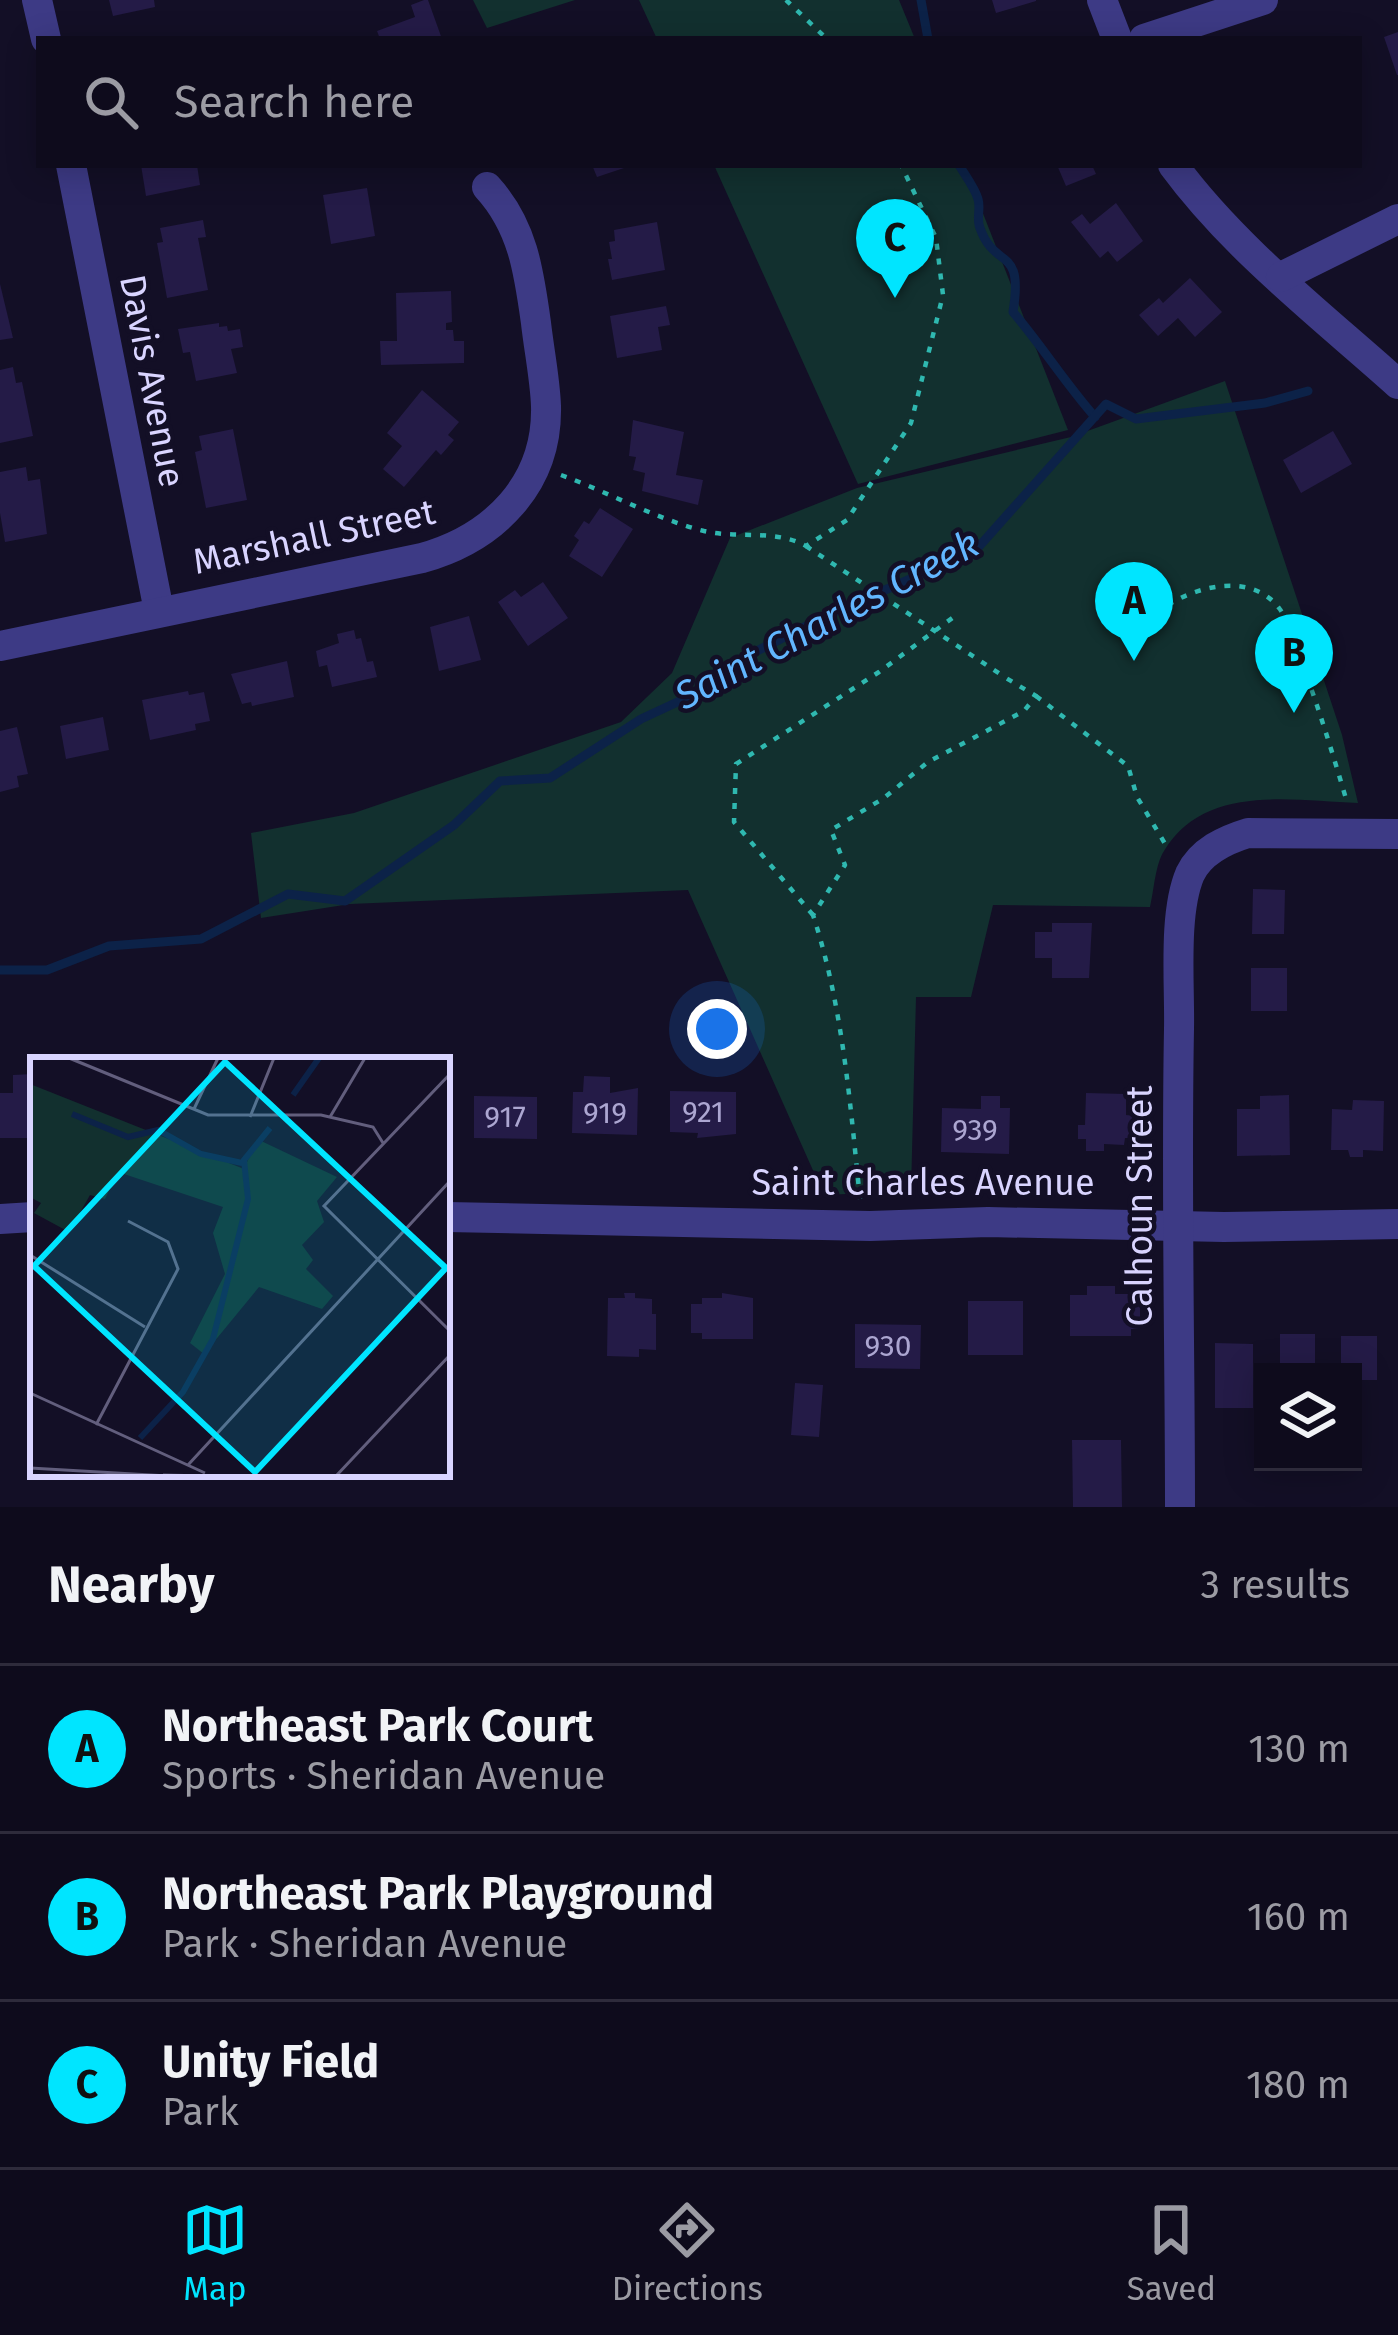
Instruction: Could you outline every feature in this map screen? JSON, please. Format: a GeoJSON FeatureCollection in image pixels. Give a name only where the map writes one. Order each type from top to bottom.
{"type":"FeatureCollection","features":[{"type":"Feature","properties":{"kind":"street"},"geometry":{"type":"LineString","coordinates":[[38,0],[45,36]]}},
{"type":"Feature","properties":{"kind":"street"},"geometry":{"type":"LineString","coordinates":[[1102,0],[1116,36]]}},
{"type":"Feature","properties":{"kind":"street"},"geometry":{"type":"LineString","coordinates":[[1153,36],[1263,0]]}},
{"type":"Feature","properties":{"kind":"street","name":"Davis Avenue"},"geometry":{"type":"LineString","coordinates":[[71,168],[160,611]]}},
{"type":"Feature","properties":{"kind":"street"},"geometry":{"type":"LineString","coordinates":[[1175,168],[1200,202],[1398,384]]}},
{"type":"Feature","properties":{"kind":"street","name":"Marshall Street"},"geometry":{"type":"LineString","coordinates":[[0,646],[452,550],[479,536],[507,512],[529,482],[540,454],[546,405],[520,234],[506,206],[487,187]]}},
{"type":"Feature","properties":{"kind":"street"},"geometry":{"type":"LineString","coordinates":[[1281,277],[1398,219]]}},
{"type":"Feature","properties":{"kind":"street","name":"Calhoun Street"},"geometry":{"type":"LineString","coordinates":[[1180,1507],[1178,1225],[1184,905],[1192,870],[1226,840],[1248,833],[1398,833]]}},
{"type":"Feature","properties":{"kind":"street"},"geometry":{"type":"LineString","coordinates":[[0,1219],[30,1217]]}},
{"type":"Feature","properties":{"kind":"street","name":"Saint Charles Avenue"},"geometry":{"type":"LineString","coordinates":[[450,1217],[870,1226],[1398,1224]]}},
{"type":"Feature","properties":{"kind":"path"},"geometry":{"type":"LineString","coordinates":[[786,0],[824,36]]}},
{"type":"Feature","properties":{"kind":"path"},"geometry":{"type":"LineString","coordinates":[[806,546],[847,520],[911,423],[943,295],[936,238],[903,168]]}},
{"type":"Feature","properties":{"kind":"path"},"geometry":{"type":"LineString","coordinates":[[555,473],[702,531],[753,538],[786,535],[806,546],[1036,696],[1128,766],[1137,797],[1167,848]]}},
{"type":"Feature","properties":{"kind":"path"},"geometry":{"type":"LineString","coordinates":[[1168,604],[1198,588],[1219,584],[1252,590],[1279,607],[1313,690],[1347,802]]}},
{"type":"Feature","properties":{"kind":"path"},"geometry":{"type":"LineString","coordinates":[[860,1198],[830,966],[813,915],[734,822],[736,764],[880,672],[955,616]]}},
{"type":"Feature","properties":{"kind":"path"},"geometry":{"type":"LineString","coordinates":[[813,915],[845,865],[831,830],[884,798],[928,762],[1024,711],[1036,696]]}},
{"type":"Feature","properties":{"kind":"green space"},"geometry":{"type":"Polygon","coordinates":[[[473,0],[575,0],[487,28],[473,0]]]}},
{"type":"Feature","properties":{"kind":"green space"},"geometry":{"type":"Polygon","coordinates":[[[639,0],[899,0],[914,36],[656,36],[639,0]]]}},
{"type":"Feature","properties":{"kind":"green space"},"geometry":{"type":"Polygon","coordinates":[[[715,168],[965,168],[1068,430],[858,484],[715,168]]]}},
{"type":"Feature","properties":{"kind":"green space"},"geometry":{"type":"Polygon","coordinates":[[[1225,381],[1342,735],[1358,803],[1252,801],[1202,815],[1181,829],[1164,851],[1150,907],[993,905],[971,997],[916,997],[911,1191],[824,1195],[688,890],[350,904],[261,918],[251,833],[354,813],[621,722],[672,673],[730,538],[857,488],[1071,437],[1225,381]]]}},
{"type":"Feature","properties":{"kind":"building"},"geometry":{"type":"Polygon","coordinates":[[[109,0],[154,0],[155,7],[113,16],[109,0]]]}},
{"type":"Feature","properties":{"kind":"building"},"geometry":{"type":"Polygon","coordinates":[[[428,0],[441,36],[379,36],[377,31],[415,17],[411,5],[428,0]]]}},
{"type":"Feature","properties":{"kind":"building"},"geometry":{"type":"Polygon","coordinates":[[[992,0],[1036,0],[1036,1],[996,13],[992,0]]]}},
{"type":"Feature","properties":{"kind":"building"},"geometry":{"type":"Polygon","coordinates":[[[1398,32],[1398,75],[1397,75],[1384,37],[1398,32]]]}},
{"type":"Feature","properties":{"kind":"building"},"geometry":{"type":"Polygon","coordinates":[[[141,168],[197,168],[200,185],[146,196],[141,168]]]}},
{"type":"Feature","properties":{"kind":"building"},"geometry":{"type":"Polygon","coordinates":[[[593,168],[624,168],[597,177],[593,168]]]}},
{"type":"Feature","properties":{"kind":"building"},"geometry":{"type":"Polygon","coordinates":[[[1058,168],[1093,168],[1096,174],[1066,186],[1058,168]]]}},
{"type":"Feature","properties":{"kind":"building"},"geometry":{"type":"Polygon","coordinates":[[[367,188],[375,236],[331,244],[323,195],[367,188]]]}},
{"type":"Feature","properties":{"kind":"building"},"geometry":{"type":"Polygon","coordinates":[[[1116,203],[1143,241],[1117,262],[1108,251],[1100,258],[1071,222],[1082,214],[1090,224],[1116,203]]]}},
{"type":"Feature","properties":{"kind":"building"},"geometry":{"type":"Polygon","coordinates":[[[203,220],[206,237],[198,238],[208,290],[167,298],[157,243],[163,242],[160,228],[203,220]]]}},
{"type":"Feature","properties":{"kind":"building"},"geometry":{"type":"Polygon","coordinates":[[[657,222],[665,270],[612,280],[608,259],[612,259],[609,242],[615,241],[614,230],[657,222]]]}},
{"type":"Feature","properties":{"kind":"building"},"geometry":{"type":"Polygon","coordinates":[[[1190,278],[1222,312],[1195,337],[1178,318],[1158,336],[1139,315],[1159,298],[1163,303],[1190,278]]]}},
{"type":"Feature","properties":{"kind":"building"},"geometry":{"type":"Polygon","coordinates":[[[0,284],[13,338],[0,340],[0,284]]]}},
{"type":"Feature","properties":{"kind":"building"},"geometry":{"type":"Polygon","coordinates":[[[451,291],[452,322],[446,323],[446,330],[453,330],[454,341],[464,341],[464,363],[381,365],[380,341],[397,341],[396,293],[451,291]]]}},
{"type":"Feature","properties":{"kind":"building"},"geometry":{"type":"Polygon","coordinates":[[[666,306],[670,325],[658,327],[662,350],[617,358],[610,316],[666,306]]]}},
{"type":"Feature","properties":{"kind":"building"},"geometry":{"type":"Polygon","coordinates":[[[219,323],[228,331],[240,329],[243,347],[231,349],[237,373],[196,381],[190,352],[183,353],[178,329],[219,323]]]}},
{"type":"Feature","properties":{"kind":"building"},"geometry":{"type":"Polygon","coordinates":[[[13,367],[16,383],[22,382],[33,436],[0,443],[0,370],[13,367]]]}},
{"type":"Feature","properties":{"kind":"building"},"geometry":{"type":"Polygon","coordinates":[[[422,390],[459,422],[448,435],[454,440],[441,455],[436,450],[404,487],[383,469],[402,446],[387,433],[422,390]]]}},
{"type":"Feature","properties":{"kind":"building"},"geometry":{"type":"Polygon","coordinates":[[[633,420],[684,432],[676,475],[703,480],[698,505],[642,491],[645,473],[633,470],[636,457],[629,456],[633,420]]]}},
{"type":"Feature","properties":{"kind":"building"},"geometry":{"type":"Polygon","coordinates":[[[233,429],[247,500],[206,508],[195,452],[202,450],[199,436],[233,429]]]}},
{"type":"Feature","properties":{"kind":"building"},"geometry":{"type":"Polygon","coordinates":[[[1333,431],[1352,464],[1301,493],[1283,460],[1333,431]]]}},
{"type":"Feature","properties":{"kind":"building"},"geometry":{"type":"Polygon","coordinates":[[[26,467],[28,481],[40,479],[47,534],[5,542],[0,472],[26,467]]]}},
{"type":"Feature","properties":{"kind":"building"},"geometry":{"type":"Polygon","coordinates":[[[600,508],[633,529],[602,577],[569,556],[579,540],[574,536],[600,508]]]}},
{"type":"Feature","properties":{"kind":"building"},"geometry":{"type":"Polygon","coordinates":[[[543,582],[568,618],[528,646],[498,602],[515,590],[521,597],[543,582]]]}},
{"type":"Feature","properties":{"kind":"building"},"geometry":{"type":"Polygon","coordinates":[[[469,616],[481,660],[439,671],[430,627],[469,616]]]}},
{"type":"Feature","properties":{"kind":"building"},"geometry":{"type":"Polygon","coordinates":[[[354,630],[377,677],[332,687],[327,665],[319,667],[316,651],[339,643],[337,634],[354,630]]]}},
{"type":"Feature","properties":{"kind":"building"},"geometry":{"type":"Polygon","coordinates":[[[287,661],[294,697],[242,704],[231,674],[287,661]]]}},
{"type":"Feature","properties":{"kind":"building"},"geometry":{"type":"Polygon","coordinates":[[[188,691],[189,695],[204,692],[210,721],[195,724],[196,730],[150,740],[142,700],[188,691]]]}},
{"type":"Feature","properties":{"kind":"building"},"geometry":{"type":"Polygon","coordinates":[[[103,717],[109,750],[66,759],[60,726],[103,717]]]}},
{"type":"Feature","properties":{"kind":"building"},"geometry":{"type":"Polygon","coordinates":[[[17,727],[28,774],[17,776],[19,787],[0,792],[0,731],[17,727]]]}},
{"type":"Feature","properties":{"kind":"building"},"geometry":{"type":"Polygon","coordinates":[[[1253,889],[1285,890],[1284,934],[1252,934],[1253,889]]]}},
{"type":"Feature","properties":{"kind":"building"},"geometry":{"type":"Polygon","coordinates":[[[1052,923],[1092,923],[1089,978],[1052,978],[1052,958],[1035,958],[1035,932],[1052,932],[1052,923]]]}},
{"type":"Feature","properties":{"kind":"building"},"geometry":{"type":"Polygon","coordinates":[[[1251,968],[1287,968],[1287,1011],[1251,1011],[1251,968]]]}},
{"type":"Feature","properties":{"kind":"building"},"geometry":{"type":"Polygon","coordinates":[[[30,1074],[30,1138],[0,1138],[0,1093],[13,1093],[13,1075],[30,1074]]]}},
{"type":"Feature","properties":{"kind":"building"},"geometry":{"type":"Polygon","coordinates":[[[584,1076],[610,1077],[610,1093],[638,1088],[637,1135],[572,1133],[573,1092],[583,1092],[584,1076]]]}},
{"type":"Feature","properties":{"kind":"building"},"geometry":{"type":"Polygon","coordinates":[[[670,1091],[736,1092],[736,1134],[697,1138],[698,1133],[670,1132],[670,1091]]]}},
{"type":"Feature","properties":{"kind":"building"},"geometry":{"type":"Polygon","coordinates":[[[1086,1093],[1126,1094],[1126,1115],[1136,1116],[1135,1138],[1125,1138],[1124,1145],[1104,1144],[1104,1151],[1086,1151],[1086,1139],[1078,1139],[1078,1125],[1085,1125],[1086,1093]]]}},
{"type":"Feature","properties":{"kind":"building"},"geometry":{"type":"Polygon","coordinates":[[[1289,1095],[1290,1155],[1237,1156],[1237,1109],[1260,1109],[1260,1096],[1289,1095]]]}},
{"type":"Feature","properties":{"kind":"building"},"geometry":{"type":"Polygon","coordinates":[[[474,1096],[537,1097],[537,1139],[474,1138],[474,1096]]]}},
{"type":"Feature","properties":{"kind":"building"},"geometry":{"type":"Polygon","coordinates":[[[981,1096],[1000,1096],[1000,1108],[1010,1108],[1009,1154],[941,1152],[942,1108],[981,1109],[981,1096]]]}},
{"type":"Feature","properties":{"kind":"building"},"geometry":{"type":"Polygon","coordinates":[[[1353,1100],[1384,1101],[1383,1151],[1363,1150],[1363,1157],[1350,1157],[1348,1150],[1331,1150],[1332,1109],[1352,1110],[1353,1100]]]}},
{"type":"Feature","properties":{"kind":"building"},"geometry":{"type":"Polygon","coordinates":[[[1087,1286],[1115,1286],[1115,1294],[1131,1294],[1131,1305],[1140,1305],[1140,1329],[1131,1329],[1131,1336],[1070,1336],[1070,1295],[1087,1295],[1087,1286]]]}},
{"type":"Feature","properties":{"kind":"building"},"geometry":{"type":"Polygon","coordinates":[[[624,1293],[652,1299],[652,1314],[656,1314],[656,1350],[639,1349],[639,1357],[607,1356],[608,1298],[625,1298],[624,1293]]]}},
{"type":"Feature","properties":{"kind":"building"},"geometry":{"type":"Polygon","coordinates":[[[722,1293],[753,1298],[753,1339],[702,1339],[702,1333],[691,1333],[691,1304],[702,1304],[702,1298],[722,1298],[722,1293]]]}},
{"type":"Feature","properties":{"kind":"building"},"geometry":{"type":"Polygon","coordinates":[[[968,1301],[1023,1301],[1023,1355],[968,1355],[968,1301]]]}},
{"type":"Feature","properties":{"kind":"building"},"geometry":{"type":"Polygon","coordinates":[[[855,1324],[921,1325],[920,1369],[855,1368],[855,1324]]]}},
{"type":"Feature","properties":{"kind":"building"},"geometry":{"type":"Polygon","coordinates":[[[1280,1334],[1315,1334],[1315,1363],[1280,1363],[1280,1334]]]}},
{"type":"Feature","properties":{"kind":"building"},"geometry":{"type":"Polygon","coordinates":[[[1341,1336],[1377,1336],[1377,1380],[1362,1380],[1362,1363],[1341,1363],[1341,1336]]]}},
{"type":"Feature","properties":{"kind":"building"},"geometry":{"type":"Polygon","coordinates":[[[1215,1343],[1253,1344],[1253,1408],[1215,1408],[1215,1343]]]}},
{"type":"Feature","properties":{"kind":"building"},"geometry":{"type":"Polygon","coordinates":[[[795,1383],[823,1385],[819,1437],[791,1435],[795,1383]]]}},
{"type":"Feature","properties":{"kind":"building"},"geometry":{"type":"Polygon","coordinates":[[[1072,1440],[1121,1440],[1122,1507],[1073,1507],[1072,1440]]]}},
{"type":"Feature","properties":{"kind":"waterway"},"geometry":{"type":"LineString","coordinates":[[921,0],[927,36]]}},
{"type":"Feature","properties":{"kind":"waterway"},"geometry":{"type":"LineString","coordinates":[[961,168],[977,195],[979,225],[986,241],[1015,276],[1013,312],[1095,417]]}},
{"type":"Feature","properties":{"kind":"waterway","name":"Saint Charles Creek"},"geometry":{"type":"LineString","coordinates":[[0,970],[47,970],[109,946],[201,939],[288,894],[345,901],[454,825],[500,781],[550,778],[641,719],[714,685],[733,663],[832,613],[975,551],[1106,404],[1136,419],[1265,403],[1308,391]]}},
{"type":"Feature","properties":{"kind":"place","name":"Unity Field"},"geometry":{"type":"Point","coordinates":[895,298]}},
{"type":"Feature","properties":{"kind":"place","name":"Northeast Park Court"},"geometry":{"type":"Point","coordinates":[1134,661]}},
{"type":"Feature","properties":{"kind":"place","name":"Northeast Park Playground"},"geometry":{"type":"Point","coordinates":[1294,713]}}]}
